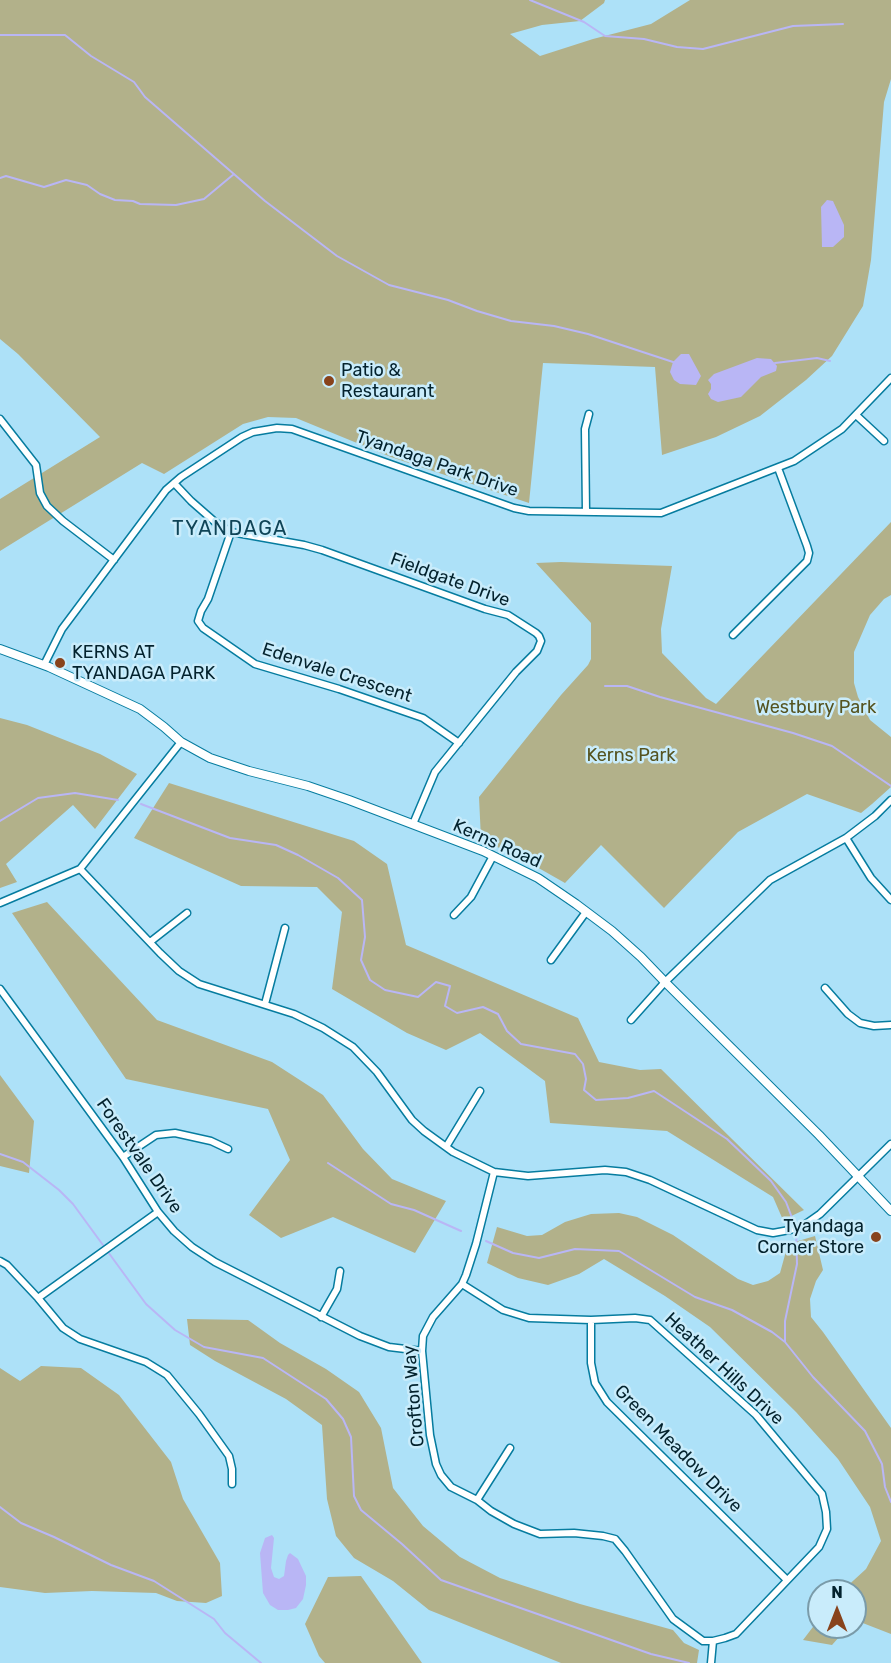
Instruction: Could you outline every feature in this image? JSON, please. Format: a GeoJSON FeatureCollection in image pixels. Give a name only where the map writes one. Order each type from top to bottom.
{"type":"FeatureCollection","features":[{"type":"Feature","properties":{"kind":"street","name":"Tyandaga Park Drive"},"geometry":{"type":"LineString","coordinates":[[44,665],[62,629],[158,500],[174,483],[253,432],[277,428],[292,429],[489,500],[529,511],[666,513],[794,461],[842,429],[891,378]]}},
{"type":"Feature","properties":{"kind":"street"},"geometry":{"type":"LineString","coordinates":[[586,512],[585,429],[589,414]]}},
{"type":"Feature","properties":{"kind":"street"},"geometry":{"type":"LineString","coordinates":[[856,415],[884,441]]}},
{"type":"Feature","properties":{"kind":"street"},"geometry":{"type":"LineString","coordinates":[[0,421],[36,465],[40,493],[47,506],[114,560]]}},
{"type":"Feature","properties":{"kind":"street"},"geometry":{"type":"LineString","coordinates":[[733,635],[807,561],[809,554],[778,468]]}},
{"type":"Feature","properties":{"kind":"street","name":"Fieldgate Drive"},"geometry":{"type":"LineString","coordinates":[[174,483],[214,522],[231,532],[322,550],[485,609],[508,615],[536,633],[541,641],[537,651],[516,672],[435,772],[413,824]]}},
{"type":"Feature","properties":{"kind":"street","name":"Edenvale Crescent"},"geometry":{"type":"LineString","coordinates":[[231,532],[198,621],[203,628],[255,664],[339,689],[423,718],[459,743]]}},
{"type":"Feature","properties":{"kind":"street","name":"Kerns Road"},"geometry":{"type":"LineString","coordinates":[[0,650],[44,665],[140,709],[181,742],[210,758],[230,766],[308,786],[413,824],[493,856],[538,878],[586,912],[641,957],[891,1210]]}},
{"type":"Feature","properties":{"kind":"street"},"geometry":{"type":"LineString","coordinates":[[0,903],[80,869],[181,742]]}},
{"type":"Feature","properties":{"kind":"street"},"geometry":{"type":"LineString","coordinates":[[631,1020],[665,982],[770,880],[846,838],[875,816],[891,800]]}},
{"type":"Feature","properties":{"kind":"street"},"geometry":{"type":"LineString","coordinates":[[846,838],[871,878],[891,900]]}},
{"type":"Feature","properties":{"kind":"street"},"geometry":{"type":"LineString","coordinates":[[454,915],[471,897],[493,856]]}},
{"type":"Feature","properties":{"kind":"street"},"geometry":{"type":"LineString","coordinates":[[80,869],[179,971],[199,984],[294,1014],[323,1028],[353,1047],[376,1072],[412,1120],[446,1147],[494,1172],[528,1176],[605,1170],[626,1172],[650,1180],[757,1230],[773,1233],[800,1228],[820,1214],[891,1144]]}},
{"type":"Feature","properties":{"kind":"street"},"geometry":{"type":"LineString","coordinates":[[551,960],[586,912]]}},
{"type":"Feature","properties":{"kind":"street"},"geometry":{"type":"LineString","coordinates":[[150,942],[187,913]]}},
{"type":"Feature","properties":{"kind":"street"},"geometry":{"type":"LineString","coordinates":[[264,1004],[285,928]]}},
{"type":"Feature","properties":{"kind":"street","name":"Forestvale Drive"},"geometry":{"type":"LineString","coordinates":[[0,988],[123,1157],[158,1212],[192,1247],[207,1257],[360,1336],[389,1347],[422,1351]]}},
{"type":"Feature","properties":{"kind":"street"},"geometry":{"type":"LineString","coordinates":[[825,988],[848,1014],[860,1023],[874,1026],[891,1024]]}},
{"type":"Feature","properties":{"kind":"street"},"geometry":{"type":"LineString","coordinates":[[446,1147],[480,1091]]}},
{"type":"Feature","properties":{"kind":"street"},"geometry":{"type":"LineString","coordinates":[[123,1157],[156,1135],[175,1133],[211,1141],[228,1149]]}},
{"type":"Feature","properties":{"kind":"street","name":"Crofton Way"},"geometry":{"type":"LineString","coordinates":[[494,1172],[476,1244],[462,1284],[433,1317],[423,1336],[422,1351],[430,1435],[436,1464],[441,1475],[451,1487],[477,1500],[490,1511],[540,1534],[574,1533],[615,1539],[673,1619],[703,1641],[713,1641]]}},
{"type":"Feature","properties":{"kind":"street"},"geometry":{"type":"LineString","coordinates":[[38,1298],[158,1212]]}},
{"type":"Feature","properties":{"kind":"street"},"geometry":{"type":"LineString","coordinates":[[0,1261],[7,1265],[63,1328],[80,1339],[146,1362],[167,1375],[200,1414],[229,1456],[232,1484]]}},
{"type":"Feature","properties":{"kind":"street"},"geometry":{"type":"LineString","coordinates":[[321,1317],[337,1289],[340,1271]]}},
{"type":"Feature","properties":{"kind":"street","name":"Heather Hills Drive"},"geometry":{"type":"LineString","coordinates":[[462,1284],[503,1310],[529,1318],[650,1320],[756,1415],[822,1494],[827,1529],[819,1547],[736,1634],[713,1641]]}},
{"type":"Feature","properties":{"kind":"street","name":"Green Meadow Drive"},"geometry":{"type":"LineString","coordinates":[[591,1320],[591,1363],[595,1383],[607,1402],[787,1580]]}},
{"type":"Feature","properties":{"kind":"street"},"geometry":{"type":"LineString","coordinates":[[477,1500],[510,1448]]}},
{"type":"Feature","properties":{"kind":"street"},"geometry":{"type":"LineString","coordinates":[[711,1663],[713,1641]]}},
{"type":"Feature","properties":{"kind":"green space"},"geometry":{"type":"Polygon","coordinates":[[[0,0],[605,0],[580,21],[542,25],[510,34],[540,56],[651,24],[690,0],[891,0],[891,79],[884,102],[871,260],[863,306],[832,356],[760,416],[716,437],[662,455],[655,367],[543,363],[529,503],[391,457],[296,418],[268,417],[243,424],[164,474],[142,463],[0,551],[0,499],[100,437],[18,354],[0,339],[0,0]]]}},
{"type":"Feature","properties":{"kind":"green space","name":"Kerns Park"},"geometry":{"type":"Polygon","coordinates":[[[891,522],[891,595],[884,599],[870,615],[854,652],[854,683],[858,697],[870,720],[891,737],[891,787],[861,813],[807,794],[738,832],[664,908],[601,845],[565,883],[481,839],[479,797],[591,659],[591,623],[536,563],[672,566],[661,629],[662,653],[706,698],[716,704],[891,522]]]}},
{"type":"Feature","properties":{"kind":"green space"},"geometry":{"type":"Polygon","coordinates":[[[0,718],[27,725],[100,754],[137,774],[95,829],[73,805],[6,864],[17,882],[0,888],[0,718]]]}},
{"type":"Feature","properties":{"kind":"green space"},"geometry":{"type":"Polygon","coordinates":[[[169,783],[354,841],[387,864],[406,945],[578,1018],[599,1062],[640,1070],[661,1069],[804,1210],[783,1220],[773,1197],[667,1131],[550,1123],[545,1081],[480,1033],[446,1050],[407,1033],[332,989],[342,912],[317,887],[241,886],[134,838],[169,783]]]}},
{"type":"Feature","properties":{"kind":"green space"},"geometry":{"type":"Polygon","coordinates":[[[47,902],[157,1020],[272,1062],[323,1095],[363,1149],[392,1179],[446,1201],[415,1253],[333,1217],[281,1238],[249,1215],[290,1160],[268,1109],[126,1079],[12,913],[47,902]]]}},
{"type":"Feature","properties":{"kind":"green space"},"geometry":{"type":"Polygon","coordinates":[[[0,1075],[34,1121],[29,1173],[0,1166],[0,1075]]]}},
{"type":"Feature","properties":{"kind":"green space"},"geometry":{"type":"Polygon","coordinates":[[[619,1213],[637,1217],[673,1235],[738,1279],[753,1285],[768,1281],[780,1273],[788,1244],[815,1236],[823,1270],[816,1281],[810,1299],[811,1317],[891,1428],[891,1634],[867,1625],[867,1579],[855,1579],[866,1569],[881,1541],[870,1507],[838,1459],[796,1412],[710,1327],[604,1259],[579,1274],[548,1285],[518,1278],[487,1263],[497,1227],[527,1236],[542,1235],[565,1222],[591,1214],[619,1213]]]}},
{"type":"Feature","properties":{"kind":"green space"},"geometry":{"type":"Polygon","coordinates":[[[187,1319],[248,1320],[280,1343],[326,1369],[359,1392],[381,1428],[393,1488],[423,1526],[460,1557],[500,1578],[580,1604],[673,1630],[684,1643],[699,1650],[697,1663],[561,1663],[429,1610],[393,1581],[354,1558],[336,1536],[327,1499],[322,1425],[286,1399],[190,1345],[187,1319]]]}},
{"type":"Feature","properties":{"kind":"green space"},"geometry":{"type":"Polygon","coordinates":[[[41,1366],[81,1368],[119,1395],[171,1462],[183,1499],[220,1563],[222,1596],[206,1603],[177,1601],[156,1593],[92,1591],[45,1593],[0,1587],[0,1368],[20,1381],[41,1366]]]}},
{"type":"Feature","properties":{"kind":"green space"},"geometry":{"type":"Polygon","coordinates":[[[361,1576],[422,1663],[325,1663],[319,1656],[305,1624],[328,1577],[361,1576]]]}},
{"type":"Feature","properties":{"kind":"green space"},"geometry":{"type":"Polygon","coordinates":[[[807,1635],[807,1639],[837,1639],[832,1645],[803,1640],[807,1635]]]}},
{"type":"Feature","properties":{"kind":"water"},"geometry":{"type":"Polygon","coordinates":[[[827,200],[833,201],[844,225],[844,237],[833,247],[822,247],[821,207],[827,200]]]}},
{"type":"Feature","properties":{"kind":"water"},"geometry":{"type":"Polygon","coordinates":[[[681,354],[689,354],[701,376],[696,385],[680,384],[674,380],[670,372],[673,362],[681,354]]]}},
{"type":"Feature","properties":{"kind":"water"},"geometry":{"type":"Polygon","coordinates":[[[757,358],[771,359],[777,366],[776,371],[761,377],[741,397],[718,402],[711,399],[708,394],[711,384],[708,380],[714,374],[757,358]]]}},
{"type":"Feature","properties":{"kind":"water"},"geometry":{"type":"Polygon","coordinates":[[[272,1535],[274,1538],[271,1568],[274,1577],[279,1579],[284,1576],[286,1561],[290,1553],[298,1559],[306,1576],[303,1599],[296,1608],[278,1610],[270,1605],[263,1593],[260,1553],[265,1538],[272,1535]]]}},
{"type":"Feature","properties":{"kind":"waterway"},"geometry":{"type":"LineString","coordinates":[[530,0],[584,22],[605,36],[644,39],[677,47],[703,49],[793,26],[843,24]]}},
{"type":"Feature","properties":{"kind":"waterway"},"geometry":{"type":"LineString","coordinates":[[0,35],[65,35],[91,56],[134,82],[145,97],[265,201],[337,256],[389,285],[448,300],[511,321],[554,326],[588,334],[673,362]]}},
{"type":"Feature","properties":{"kind":"waterway"},"geometry":{"type":"LineString","coordinates":[[0,178],[6,176],[44,187],[66,180],[87,185],[115,200],[133,201],[140,204],[176,205],[204,199],[234,174]]}},
{"type":"Feature","properties":{"kind":"waterway"},"geometry":{"type":"LineString","coordinates":[[775,363],[817,358],[830,361]]}},
{"type":"Feature","properties":{"kind":"waterway"},"geometry":{"type":"LineString","coordinates":[[605,686],[627,686],[832,746],[891,786]]}},
{"type":"Feature","properties":{"kind":"waterway"},"geometry":{"type":"LineString","coordinates":[[0,821],[38,798],[75,793],[118,800]]}},
{"type":"Feature","properties":{"kind":"waterway"},"geometry":{"type":"LineString","coordinates":[[141,804],[230,838],[276,845],[338,878],[362,900],[365,937],[361,960],[370,980],[385,990],[418,997],[436,982],[450,986],[445,1006],[457,1013],[483,1007],[498,1014],[507,1031],[521,1044],[575,1054],[583,1064],[586,1079],[584,1090],[596,1100],[628,1098],[654,1091],[727,1139],[771,1181],[786,1202],[794,1223]]}},
{"type":"Feature","properties":{"kind":"waterway"},"geometry":{"type":"LineString","coordinates":[[0,1154],[23,1162],[73,1204],[146,1304],[175,1330],[204,1347],[263,1358],[326,1399],[343,1419],[351,1437],[354,1496],[361,1510],[441,1580],[651,1654],[689,1663]]}},
{"type":"Feature","properties":{"kind":"waterway"},"geometry":{"type":"LineString","coordinates":[[328,1163],[391,1204],[414,1210],[461,1231]]}},
{"type":"Feature","properties":{"kind":"waterway"},"geometry":{"type":"LineString","coordinates":[[785,1342],[785,1321],[797,1264],[796,1229]]}},
{"type":"Feature","properties":{"kind":"waterway"},"geometry":{"type":"LineString","coordinates":[[486,1241],[513,1253],[539,1258],[575,1249],[619,1251],[695,1297],[732,1310],[772,1332],[785,1342],[813,1377],[865,1431],[882,1464],[885,1487],[891,1502]]}},
{"type":"Feature","properties":{"kind":"waterway"},"geometry":{"type":"LineString","coordinates":[[0,1507],[21,1523],[111,1565],[154,1581],[214,1619],[225,1633],[261,1663]]}},
{"type":"Feature","properties":{"kind":"place","name":"Patio & Restaurant"},"geometry":{"type":"Point","coordinates":[329,381]}},
{"type":"Feature","properties":{"kind":"place","name":"KERNS AT TYANDAGA PARK"},"geometry":{"type":"Point","coordinates":[60,663]}},
{"type":"Feature","properties":{"kind":"place","name":"Tyandaga Corner Store"},"geometry":{"type":"Point","coordinates":[876,1237]}},
{"type":"Feature","properties":{"kind":"district","name":"TYANDAGA"},"geometry":{"type":"Point","coordinates":[230,529]}},
{"type":"Feature","properties":{"kind":"park label","name":"Westbury Park"},"geometry":{"type":"Point","coordinates":[816,708]}}]}
